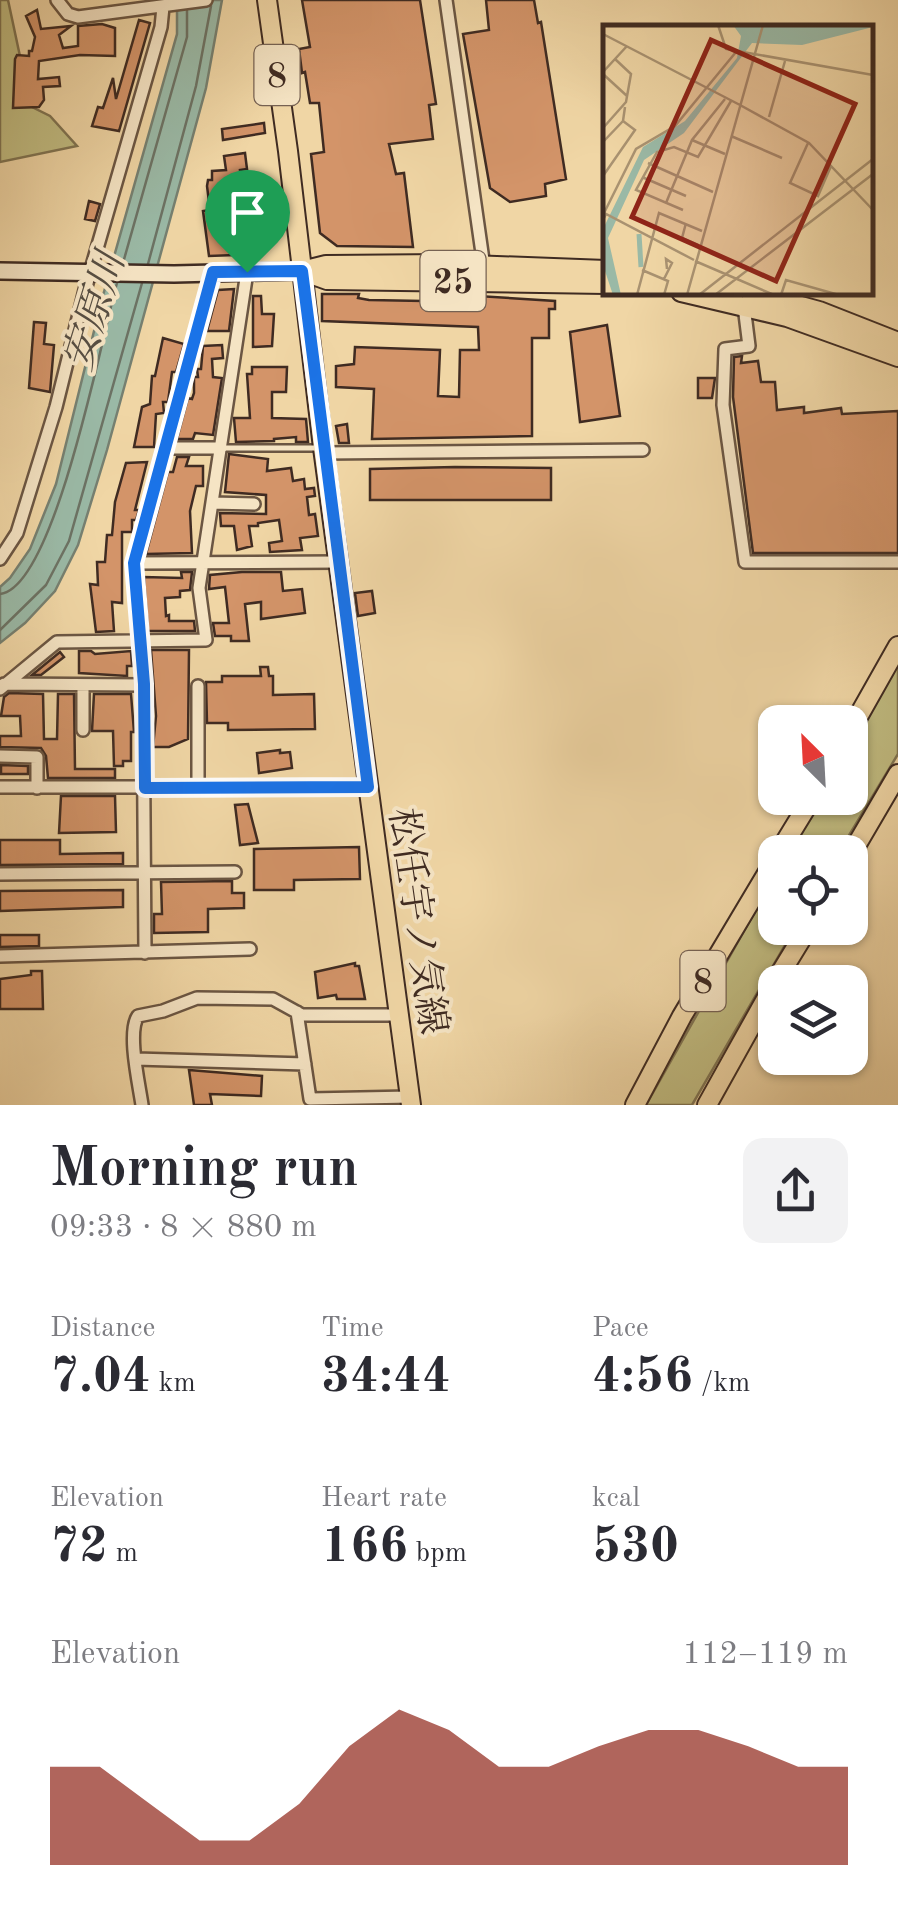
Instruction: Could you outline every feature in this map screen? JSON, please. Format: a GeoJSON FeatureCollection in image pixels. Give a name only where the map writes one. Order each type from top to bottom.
{"type":"FeatureCollection","features":[{"type":"Feature","properties":{"kind":"main road","name":"松任宇ノ気線"},"geometry":{"type":"LineString","coordinates":[[267,0],[411,1101]]}},
{"type":"Feature","properties":{"kind":"main road","name":"松任宇ノ気線"},"geometry":{"type":"LineString","coordinates":[[277,0],[288,151]]}},
{"type":"Feature","properties":{"kind":"main road","name":"25"},"geometry":{"type":"LineString","coordinates":[[302,271],[326,265],[603,270]]}},
{"type":"Feature","properties":{"kind":"main road","name":"25"},"geometry":{"type":"LineString","coordinates":[[302,271],[327,280],[603,284]]}},
{"type":"Feature","properties":{"kind":"main road"},"geometry":{"type":"LineString","coordinates":[[709,295],[819,312],[898,342]]}},
{"type":"Feature","properties":{"kind":"main road"},"geometry":{"type":"LineString","coordinates":[[747,299],[898,357]]}},
{"type":"Feature","properties":{"kind":"main road"},"geometry":{"type":"LineString","coordinates":[[865,705],[898,646]]}},
{"type":"Feature","properties":{"kind":"main road"},"geometry":{"type":"LineString","coordinates":[[862,835],[898,774]]}},
{"type":"Feature","properties":{"kind":"main road","name":"8"},"geometry":{"type":"LineString","coordinates":[[635,1105],[682,1016],[758,889]]}},
{"type":"Feature","properties":{"kind":"main road","name":"8"},"geometry":{"type":"LineString","coordinates":[[706,1105],[758,1013]]}},
{"type":"Feature","properties":{"kind":"street"},"geometry":{"type":"LineString","coordinates":[[57,0],[68,14],[78,17],[206,0]]}},
{"type":"Feature","properties":{"kind":"street"},"geometry":{"type":"LineString","coordinates":[[446,0],[484,267]]}},
{"type":"Feature","properties":{"kind":"street"},"geometry":{"type":"LineString","coordinates":[[0,558],[17,533],[96,272],[167,7]]}},
{"type":"Feature","properties":{"kind":"street"},"geometry":{"type":"LineString","coordinates":[[0,270],[174,274],[302,271]]}},
{"type":"Feature","properties":{"kind":"street"},"geometry":{"type":"LineString","coordinates":[[145,953],[144,684],[134,563],[213,272]]}},
{"type":"Feature","properties":{"kind":"street"},"geometry":{"type":"LineString","coordinates":[[2,686],[56,642],[206,640],[199,588],[247,272]]}},
{"type":"Feature","properties":{"kind":"street"},"geometry":{"type":"LineString","coordinates":[[747,299],[749,346],[725,350],[723,406],[746,562],[898,562]]}},
{"type":"Feature","properties":{"kind":"street"},"geometry":{"type":"LineString","coordinates":[[165,448],[221,448]]}},
{"type":"Feature","properties":{"kind":"street"},"geometry":{"type":"LineString","coordinates":[[323,451],[643,450]]}},
{"type":"Feature","properties":{"kind":"street"},"geometry":{"type":"LineString","coordinates":[[212,503],[254,504]]}},
{"type":"Feature","properties":{"kind":"street"},"geometry":{"type":"LineString","coordinates":[[134,563],[338,562]]}},
{"type":"Feature","properties":{"kind":"street"},"geometry":{"type":"LineString","coordinates":[[83,684],[84,730]]}},
{"type":"Feature","properties":{"kind":"street"},"geometry":{"type":"LineString","coordinates":[[2,686],[144,684]]}},
{"type":"Feature","properties":{"kind":"street"},"geometry":{"type":"LineString","coordinates":[[198,686],[198,788]]}},
{"type":"Feature","properties":{"kind":"street"},"geometry":{"type":"LineString","coordinates":[[0,756],[36,757],[38,788]]}},
{"type":"Feature","properties":{"kind":"street"},"geometry":{"type":"LineString","coordinates":[[0,787],[368,787]]}},
{"type":"Feature","properties":{"kind":"street"},"geometry":{"type":"LineString","coordinates":[[0,874],[235,872]]}},
{"type":"Feature","properties":{"kind":"street"},"geometry":{"type":"LineString","coordinates":[[0,956],[250,950]]}},
{"type":"Feature","properties":{"kind":"street"},"geometry":{"type":"LineString","coordinates":[[142,1105],[133,1023],[138,1016],[196,998],[272,999],[302,1015],[399,1015]]}},
{"type":"Feature","properties":{"kind":"street"},"geometry":{"type":"LineString","coordinates":[[297,1012],[310,1099],[411,1101]]}},
{"type":"Feature","properties":{"kind":"street"},"geometry":{"type":"LineString","coordinates":[[136,1058],[305,1064]]}},
{"type":"Feature","properties":{"kind":"lane"},"geometry":{"type":"LineString","coordinates":[[221,448],[323,451]]}},
{"type":"Feature","properties":{"kind":"shaded area"},"geometry":{"type":"Polygon","coordinates":[[[0,0],[8,0],[21,61],[14,98],[50,116],[77,146],[0,162],[0,0]]]}},
{"type":"Feature","properties":{"kind":"shaded area"},"geometry":{"type":"Polygon","coordinates":[[[898,663],[898,754],[868,804],[868,714],[898,663]]]}},
{"type":"Feature","properties":{"kind":"shaded area"},"geometry":{"type":"Polygon","coordinates":[[[809,815],[861,815],[849,835],[798,835],[809,815]]]}},
{"type":"Feature","properties":{"kind":"shaded area"},"geometry":{"type":"Polygon","coordinates":[[[758,906],[758,945],[785,945],[773,965],[758,965],[758,992],[692,1105],[646,1105],[758,906]]]}},
{"type":"Feature","properties":{"kind":"water"},"geometry":{"type":"Polygon","coordinates":[[[177,0],[222,0],[206,88],[107,450],[78,545],[55,591],[0,643],[0,587],[30,549],[56,484],[102,299],[177,34],[177,0]]]}},
{"type":"Feature","properties":{"kind":"building"},"geometry":{"type":"Polygon","coordinates":[[[302,0],[420,0],[436,104],[429,105],[433,139],[389,144],[396,174],[404,173],[413,247],[337,246],[320,233],[311,154],[324,152],[319,103],[310,103],[305,72],[302,73],[299,49],[310,47],[302,0]]]}},
{"type":"Feature","properties":{"kind":"building"},"geometry":{"type":"Polygon","coordinates":[[[486,0],[534,0],[538,23],[541,22],[566,179],[545,184],[546,196],[510,202],[490,188],[463,34],[489,30],[486,0]]]}},
{"type":"Feature","properties":{"kind":"building"},"geometry":{"type":"Polygon","coordinates":[[[37,10],[41,29],[71,26],[59,35],[63,48],[78,46],[78,26],[102,24],[115,28],[115,56],[80,55],[39,61],[38,79],[59,77],[60,86],[43,87],[44,100],[39,107],[13,108],[15,59],[17,55],[29,56],[32,51],[35,37],[26,16],[37,10]]]}},
{"type":"Feature","properties":{"kind":"building"},"geometry":{"type":"Polygon","coordinates":[[[139,20],[150,23],[119,131],[92,126],[113,78],[116,99],[139,20]]]}},
{"type":"Feature","properties":{"kind":"building"},"geometry":{"type":"Polygon","coordinates":[[[264,123],[265,133],[223,140],[222,129],[264,123]]]}},
{"type":"Feature","properties":{"kind":"building"},"geometry":{"type":"Polygon","coordinates":[[[245,153],[247,169],[240,170],[244,199],[258,197],[261,219],[277,218],[278,227],[260,229],[262,254],[209,256],[203,211],[210,210],[208,180],[212,180],[212,171],[226,170],[224,156],[245,153]]]}},
{"type":"Feature","properties":{"kind":"building"},"geometry":{"type":"Polygon","coordinates":[[[89,201],[100,204],[95,221],[85,219],[89,201]]]}},
{"type":"Feature","properties":{"kind":"building"},"geometry":{"type":"Polygon","coordinates":[[[234,289],[229,331],[207,331],[218,290],[234,289]]]}},
{"type":"Feature","properties":{"kind":"building"},"geometry":{"type":"Polygon","coordinates":[[[322,294],[359,294],[358,298],[369,300],[478,302],[478,296],[555,301],[555,309],[549,309],[549,338],[532,338],[532,436],[372,439],[374,389],[336,387],[336,366],[354,364],[355,347],[440,350],[438,396],[459,397],[460,350],[479,350],[478,327],[322,321],[322,294]]]}},
{"type":"Feature","properties":{"kind":"building"},"geometry":{"type":"Polygon","coordinates":[[[253,296],[261,296],[262,314],[274,314],[272,346],[253,347],[253,296]]]}},
{"type":"Feature","properties":{"kind":"building"},"geometry":{"type":"Polygon","coordinates":[[[34,322],[46,323],[44,344],[54,345],[50,392],[29,388],[34,322]]]}},
{"type":"Feature","properties":{"kind":"building"},"geometry":{"type":"Polygon","coordinates":[[[607,325],[620,416],[580,422],[570,332],[607,325]]]}},
{"type":"Feature","properties":{"kind":"building"},"geometry":{"type":"Polygon","coordinates":[[[163,338],[184,344],[176,372],[172,372],[168,402],[163,402],[164,413],[156,414],[154,447],[134,447],[142,407],[150,404],[152,376],[163,338]]]}},
{"type":"Feature","properties":{"kind":"building"},"geometry":{"type":"Polygon","coordinates":[[[222,345],[223,358],[212,359],[213,377],[222,378],[213,435],[195,433],[193,439],[177,439],[188,398],[192,399],[194,393],[194,377],[198,377],[197,369],[201,369],[203,346],[222,345]]]}},
{"type":"Feature","properties":{"kind":"building"},"geometry":{"type":"Polygon","coordinates":[[[742,356],[741,363],[758,361],[761,382],[775,382],[777,410],[804,407],[804,413],[841,408],[842,414],[898,411],[898,553],[753,553],[733,397],[734,357],[742,356]]]}},
{"type":"Feature","properties":{"kind":"building"},"geometry":{"type":"Polygon","coordinates":[[[252,367],[287,367],[286,392],[272,392],[272,418],[306,419],[308,442],[296,442],[296,437],[236,442],[234,418],[250,418],[247,374],[252,374],[252,367]]]}},
{"type":"Feature","properties":{"kind":"building"},"geometry":{"type":"Polygon","coordinates":[[[698,378],[715,378],[712,398],[698,398],[698,378]]]}},
{"type":"Feature","properties":{"kind":"building"},"geometry":{"type":"Polygon","coordinates":[[[347,424],[349,443],[339,443],[336,426],[347,424]]]}},
{"type":"Feature","properties":{"kind":"building"},"geometry":{"type":"Polygon","coordinates":[[[229,454],[268,459],[267,471],[291,468],[293,481],[304,479],[305,489],[314,488],[315,496],[307,497],[309,515],[315,514],[318,536],[300,538],[302,550],[270,552],[269,543],[282,541],[279,520],[258,523],[249,526],[252,546],[237,550],[234,526],[221,526],[220,513],[266,514],[266,495],[225,492],[229,454]]]}},
{"type":"Feature","properties":{"kind":"building"},"geometry":{"type":"Polygon","coordinates":[[[177,457],[189,457],[186,466],[203,466],[203,486],[196,486],[190,511],[192,553],[146,554],[168,472],[173,472],[177,457]]]}},
{"type":"Feature","properties":{"kind":"building"},"geometry":{"type":"Polygon","coordinates":[[[147,462],[132,532],[122,532],[122,603],[112,602],[114,631],[96,632],[90,584],[98,585],[97,562],[105,562],[107,535],[112,535],[115,502],[126,463],[147,462]]]}},
{"type":"Feature","properties":{"kind":"building"},"geometry":{"type":"Polygon","coordinates":[[[551,468],[551,500],[370,500],[370,469],[551,468]]]}},
{"type":"Feature","properties":{"kind":"building"},"geometry":{"type":"Polygon","coordinates":[[[181,572],[192,572],[190,590],[180,591],[180,597],[165,598],[166,616],[169,615],[169,621],[194,621],[195,631],[148,631],[144,577],[182,578],[181,572]]]}},
{"type":"Feature","properties":{"kind":"building"},"geometry":{"type":"Polygon","coordinates":[[[281,572],[283,591],[302,589],[305,613],[261,619],[261,602],[245,604],[249,641],[215,636],[213,623],[229,623],[225,587],[209,589],[210,575],[281,572]]]}},
{"type":"Feature","properties":{"kind":"building"},"geometry":{"type":"Polygon","coordinates":[[[372,591],[375,613],[358,616],[355,593],[372,591]]]}},
{"type":"Feature","properties":{"kind":"building"},"geometry":{"type":"Polygon","coordinates":[[[151,650],[189,650],[188,739],[169,747],[153,747],[156,716],[151,650]]]}},
{"type":"Feature","properties":{"kind":"building"},"geometry":{"type":"Polygon","coordinates":[[[79,651],[131,651],[132,666],[127,666],[127,676],[79,673],[79,651]]]}},
{"type":"Feature","properties":{"kind":"building"},"geometry":{"type":"Polygon","coordinates":[[[60,652],[64,657],[41,675],[32,675],[60,652]]]}},
{"type":"Feature","properties":{"kind":"building"},"geometry":{"type":"Polygon","coordinates":[[[260,667],[268,667],[269,676],[273,676],[273,695],[314,694],[315,729],[228,730],[228,723],[207,723],[206,682],[222,682],[222,676],[261,676],[260,667]]]}},
{"type":"Feature","properties":{"kind":"building"},"geometry":{"type":"Polygon","coordinates":[[[9,693],[43,694],[44,739],[57,739],[58,694],[74,694],[75,769],[115,769],[115,778],[48,778],[46,756],[41,748],[0,747],[0,736],[21,736],[20,716],[1,716],[4,697],[9,693]]]}},
{"type":"Feature","properties":{"kind":"building"},"geometry":{"type":"Polygon","coordinates":[[[94,694],[131,694],[131,761],[123,761],[123,766],[114,766],[113,731],[92,731],[94,694]]]}},
{"type":"Feature","properties":{"kind":"building"},"geometry":{"type":"Polygon","coordinates":[[[290,752],[292,768],[259,773],[257,753],[290,752]]]}},
{"type":"Feature","properties":{"kind":"building"},"geometry":{"type":"Polygon","coordinates":[[[1,765],[28,766],[28,774],[1,774],[1,765]]]}},
{"type":"Feature","properties":{"kind":"building"},"geometry":{"type":"Polygon","coordinates":[[[61,796],[115,796],[116,832],[59,833],[61,796]]]}},
{"type":"Feature","properties":{"kind":"building"},"geometry":{"type":"Polygon","coordinates":[[[248,804],[258,843],[240,845],[235,805],[248,804]]]}},
{"type":"Feature","properties":{"kind":"building"},"geometry":{"type":"Polygon","coordinates":[[[0,840],[60,840],[60,854],[123,853],[123,864],[0,865],[0,840]]]}},
{"type":"Feature","properties":{"kind":"building"},"geometry":{"type":"Polygon","coordinates":[[[359,847],[360,879],[294,880],[294,890],[254,890],[254,849],[359,847]]]}},
{"type":"Feature","properties":{"kind":"building"},"geometry":{"type":"Polygon","coordinates":[[[232,881],[232,893],[244,893],[244,908],[208,909],[208,932],[154,933],[154,914],[162,914],[161,882],[232,881]]]}},
{"type":"Feature","properties":{"kind":"building"},"geometry":{"type":"Polygon","coordinates":[[[123,890],[123,907],[0,911],[0,891],[123,890]]]}},
{"type":"Feature","properties":{"kind":"building"},"geometry":{"type":"Polygon","coordinates":[[[0,935],[39,935],[39,946],[0,947],[0,935]]]}},
{"type":"Feature","properties":{"kind":"building"},"geometry":{"type":"Polygon","coordinates":[[[355,963],[359,966],[365,999],[337,999],[336,995],[318,998],[315,972],[355,963]]]}},
{"type":"Feature","properties":{"kind":"building"},"geometry":{"type":"Polygon","coordinates":[[[31,971],[42,971],[43,1009],[0,1009],[0,979],[31,975],[31,971]]]}},
{"type":"Feature","properties":{"kind":"building"},"geometry":{"type":"Polygon","coordinates":[[[189,1070],[262,1076],[261,1096],[210,1094],[212,1105],[194,1105],[189,1070]]]}},
{"type":"Feature","properties":{"kind":"route"},"geometry":{"type":"LineString","coordinates":[[302,271],[368,787],[145,788],[144,684],[134,563],[213,272],[247,272],[302,271]]}},
{"type":"Feature","properties":{"kind":"water label","name":"安原川"},"geometry":{"type":"Point","coordinates":[93,311]}}]}
